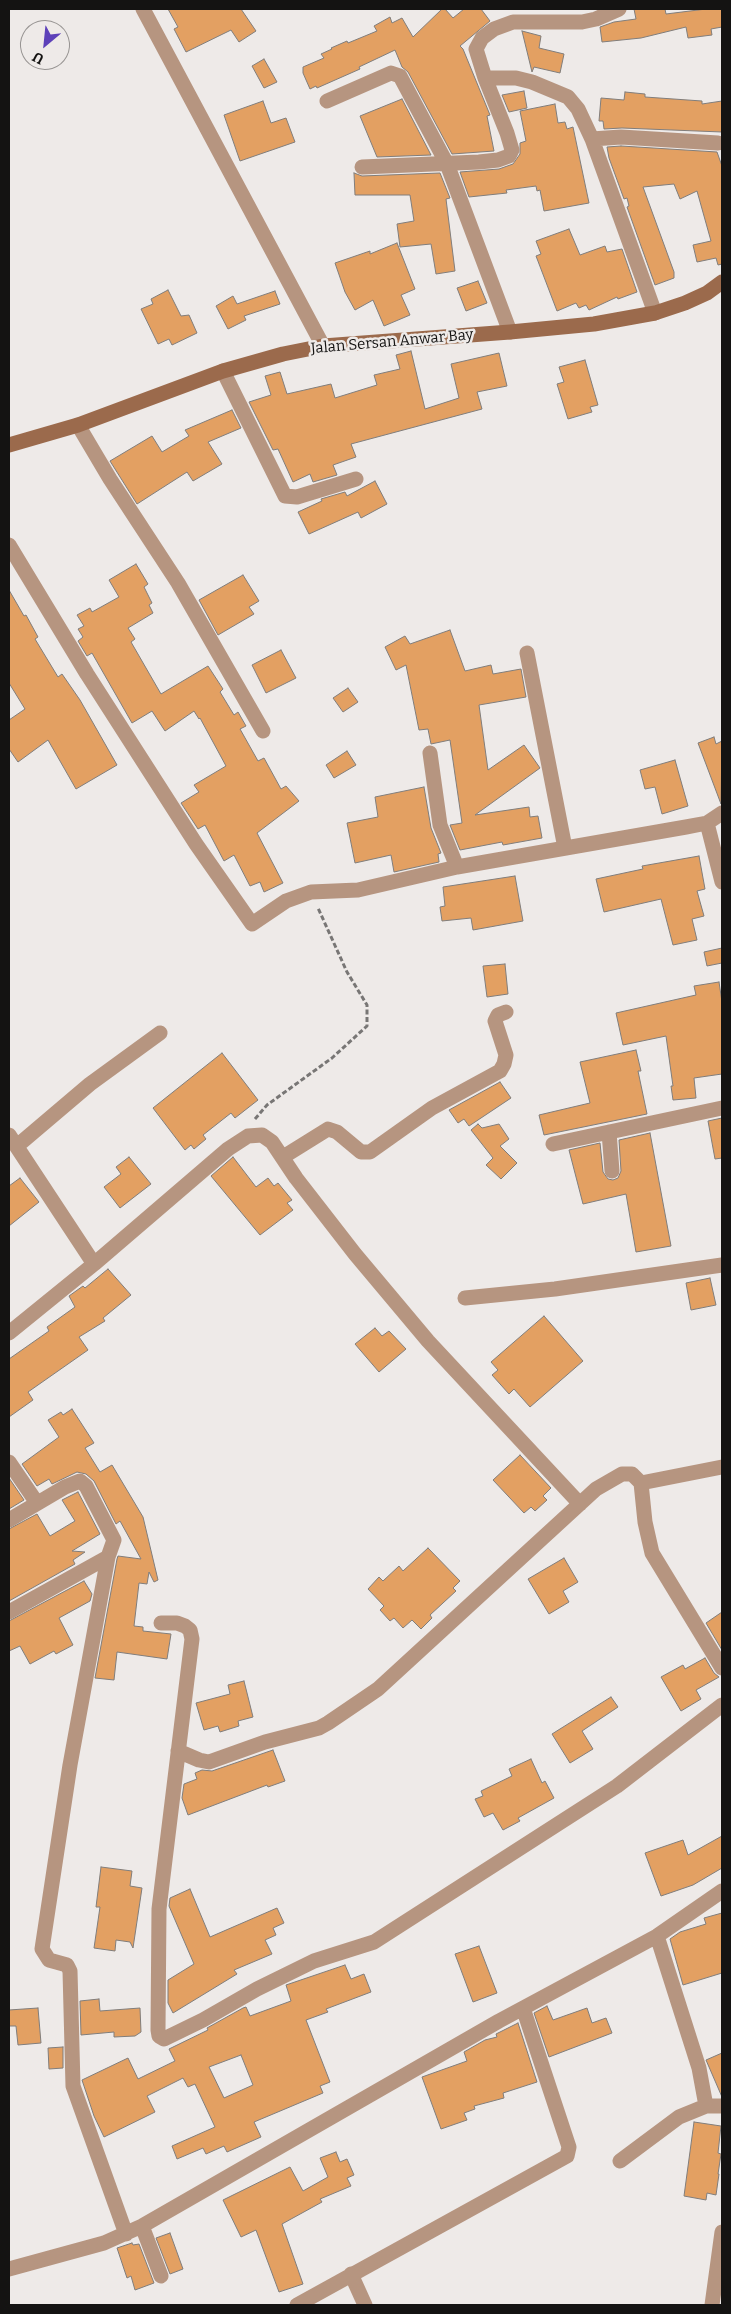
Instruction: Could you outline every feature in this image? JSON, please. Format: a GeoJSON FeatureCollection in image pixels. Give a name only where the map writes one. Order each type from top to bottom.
{"type":"FeatureCollection","features":[{"type":"Feature","properties":{"kind":"main road","name":"Jalan Sersan Anwar Bay"},"geometry":{"type":"LineString","coordinates":[[9,445],[78,425],[223,372],[283,354],[323,346],[594,324],[655,313],[685,304],[707,294],[722,282]]}},
{"type":"Feature","properties":{"kind":"street"},"geometry":{"type":"LineString","coordinates":[[142,9],[323,346]]}},
{"type":"Feature","properties":{"kind":"street"},"geometry":{"type":"LineString","coordinates":[[362,167],[446,164],[507,158],[512,152],[484,78],[476,49],[482,38],[494,29],[513,22],[582,22],[596,19],[619,9]]}},
{"type":"Feature","properties":{"kind":"street"},"geometry":{"type":"LineString","coordinates":[[327,101],[391,73],[397,74],[405,84],[446,164],[510,332]]}},
{"type":"Feature","properties":{"kind":"street"},"geometry":{"type":"LineString","coordinates":[[484,78],[516,78],[539,85],[568,97],[578,109],[592,139],[655,313]]}},
{"type":"Feature","properties":{"kind":"street"},"geometry":{"type":"LineString","coordinates":[[592,139],[621,138],[718,143]]}},
{"type":"Feature","properties":{"kind":"street"},"geometry":{"type":"LineString","coordinates":[[223,372],[285,496],[297,497],[356,479]]}},
{"type":"Feature","properties":{"kind":"street"},"geometry":{"type":"LineString","coordinates":[[78,425],[110,479],[178,584],[263,731]]}},
{"type":"Feature","properties":{"kind":"street"},"geometry":{"type":"LineString","coordinates":[[9,545],[87,674],[191,836],[252,924],[286,902],[311,892],[358,890],[457,867],[707,823],[722,813]]}},
{"type":"Feature","properties":{"kind":"street"},"geometry":{"type":"LineString","coordinates":[[527,653],[564,848]]}},
{"type":"Feature","properties":{"kind":"street"},"geometry":{"type":"LineString","coordinates":[[430,753],[440,825],[457,867]]}},
{"type":"Feature","properties":{"kind":"street"},"geometry":{"type":"LineString","coordinates":[[707,823],[722,882]]}},
{"type":"Feature","properties":{"kind":"street"},"geometry":{"type":"LineString","coordinates":[[283,1157],[328,1129],[337,1132],[361,1152],[370,1152],[432,1108],[500,1071],[506,1055],[495,1021],[498,1015],[506,1012]]}},
{"type":"Feature","properties":{"kind":"street"},"geometry":{"type":"LineString","coordinates":[[94,1264],[13,1141],[160,1033]]}},
{"type":"Feature","properties":{"kind":"street"},"geometry":{"type":"LineString","coordinates":[[553,1144],[722,1108]]}},
{"type":"Feature","properties":{"kind":"street"},"geometry":{"type":"LineString","coordinates":[[609,1132],[612,1171]]}},
{"type":"Feature","properties":{"kind":"street"},"geometry":{"type":"LineString","coordinates":[[9,1333],[94,1264],[238,1141],[248,1136],[262,1135],[272,1142],[296,1178],[349,1246],[428,1341],[580,1504]]}},
{"type":"Feature","properties":{"kind":"street"},"geometry":{"type":"LineString","coordinates":[[465,1298],[555,1289],[722,1265]]}},
{"type":"Feature","properties":{"kind":"street"},"geometry":{"type":"LineString","coordinates":[[9,1462],[37,1503]]}},
{"type":"Feature","properties":{"kind":"street"},"geometry":{"type":"LineString","coordinates":[[642,1483],[722,1468]]}},
{"type":"Feature","properties":{"kind":"street"},"geometry":{"type":"LineString","coordinates":[[178,1751],[209,1762],[265,1742],[319,1728],[328,1723],[378,1690],[596,1489],[622,1474],[632,1474],[642,1483],[645,1522],[652,1552],[722,1668]]}},
{"type":"Feature","properties":{"kind":"street"},"geometry":{"type":"LineString","coordinates":[[9,1520],[77,1481],[83,1482],[113,1536],[114,1543],[108,1557],[70,1765],[42,1949],[49,1960],[66,1965],[70,1971],[74,2086],[126,2234]]}},
{"type":"Feature","properties":{"kind":"street"},"geometry":{"type":"LineString","coordinates":[[9,1612],[108,1557]]}},
{"type":"Feature","properties":{"kind":"street"},"geometry":{"type":"LineString","coordinates":[[161,1623],[177,1623],[188,1628],[192,1634],[159,1910],[158,2033],[164,2039],[204,2020],[257,1989],[314,1961],[374,1942],[617,1786],[722,1705]]}},
{"type":"Feature","properties":{"kind":"street"},"geometry":{"type":"LineString","coordinates":[[9,2269],[104,2243],[142,2226],[523,2008],[657,1936],[722,1891]]}},
{"type":"Feature","properties":{"kind":"street"},"geometry":{"type":"LineString","coordinates":[[657,1936],[699,2068],[706,2106]]}},
{"type":"Feature","properties":{"kind":"street"},"geometry":{"type":"LineString","coordinates":[[297,2305],[569,2154],[569,2146],[523,2008]]}},
{"type":"Feature","properties":{"kind":"street"},"geometry":{"type":"LineString","coordinates":[[620,2161],[679,2117],[706,2106],[722,2106]]}},
{"type":"Feature","properties":{"kind":"street"},"geometry":{"type":"LineString","coordinates":[[142,2226],[161,2276]]}},
{"type":"Feature","properties":{"kind":"street"},"geometry":{"type":"LineString","coordinates":[[712,2305],[722,2232]]}},
{"type":"Feature","properties":{"kind":"street"},"geometry":{"type":"LineString","coordinates":[[351,2274],[365,2305]]}},
{"type":"Feature","properties":{"kind":"path"},"geometry":{"type":"LineString","coordinates":[[238,1141],[267,1105],[332,1058],[367,1026],[367,1005],[347,972],[311,892]]}},
{"type":"Feature","properties":{"kind":"building"},"geometry":{"type":"Polygon","coordinates":[[[168,9],[241,9],[256,31],[239,42],[231,30],[186,52],[174,29],[178,27],[168,9]]]}},
{"type":"Feature","properties":{"kind":"building"},"geometry":{"type":"Polygon","coordinates":[[[442,9],[445,9],[453,18],[464,9],[481,9],[490,21],[460,46],[463,49],[490,115],[487,116],[494,151],[452,154],[408,72],[402,67],[395,50],[359,67],[360,69],[317,88],[316,86],[310,89],[303,73],[303,67],[324,58],[321,54],[347,41],[348,43],[377,31],[374,26],[390,17],[392,23],[402,18],[413,37],[442,9]]]}},
{"type":"Feature","properties":{"kind":"building"},"geometry":{"type":"Polygon","coordinates":[[[634,9],[665,9],[666,14],[722,9],[722,27],[711,29],[712,35],[688,38],[686,27],[641,38],[602,42],[600,27],[614,22],[636,19],[634,9]]]}},
{"type":"Feature","properties":{"kind":"building"},"geometry":{"type":"Polygon","coordinates":[[[522,31],[541,36],[539,48],[564,54],[560,73],[534,67],[532,72],[522,31]]]}},
{"type":"Feature","properties":{"kind":"building"},"geometry":{"type":"Polygon","coordinates":[[[264,59],[277,82],[264,88],[252,66],[264,59]]]}},
{"type":"Feature","properties":{"kind":"building"},"geometry":{"type":"Polygon","coordinates":[[[524,91],[527,108],[509,112],[502,95],[524,91]]]}},
{"type":"Feature","properties":{"kind":"building"},"geometry":{"type":"Polygon","coordinates":[[[625,92],[645,94],[645,97],[702,101],[702,104],[722,101],[722,132],[604,129],[603,121],[599,121],[601,98],[624,100],[625,92]]]}},
{"type":"Feature","properties":{"kind":"building"},"geometry":{"type":"Polygon","coordinates":[[[402,99],[431,155],[377,157],[360,116],[402,99]]]}},
{"type":"Feature","properties":{"kind":"building"},"geometry":{"type":"Polygon","coordinates":[[[263,101],[271,123],[286,118],[295,142],[240,161],[224,115],[263,101]]]}},
{"type":"Feature","properties":{"kind":"building"},"geometry":{"type":"Polygon","coordinates":[[[555,104],[558,123],[565,122],[567,129],[573,127],[589,203],[544,211],[540,190],[537,191],[536,186],[506,190],[507,193],[469,197],[460,172],[499,169],[513,164],[520,154],[520,143],[526,141],[520,111],[555,104]]]}},
{"type":"Feature","properties":{"kind":"building"},"geometry":{"type":"Polygon","coordinates":[[[621,146],[717,152],[722,166],[722,264],[718,265],[716,258],[697,262],[693,245],[711,241],[697,191],[680,199],[674,184],[643,187],[674,272],[674,278],[655,285],[627,207],[629,206],[627,198],[624,199],[609,158],[607,147],[621,146]]]}},
{"type":"Feature","properties":{"kind":"building"},"geometry":{"type":"Polygon","coordinates":[[[354,173],[362,176],[440,173],[450,198],[446,199],[455,271],[436,274],[431,244],[400,247],[397,224],[414,221],[410,195],[355,195],[354,173]]]}},
{"type":"Feature","properties":{"kind":"building"},"geometry":{"type":"Polygon","coordinates":[[[569,229],[580,255],[605,246],[607,252],[622,249],[637,292],[618,299],[617,297],[589,310],[586,305],[579,308],[576,303],[557,311],[536,256],[541,254],[536,241],[569,229]]]}},
{"type":"Feature","properties":{"kind":"building"},"geometry":{"type":"Polygon","coordinates":[[[397,243],[415,289],[401,295],[410,315],[384,326],[373,300],[355,310],[345,292],[335,263],[370,251],[370,254],[397,243]]]}},
{"type":"Feature","properties":{"kind":"building"},"geometry":{"type":"Polygon","coordinates":[[[478,281],[487,303],[466,311],[457,288],[478,281]]]}},
{"type":"Feature","properties":{"kind":"building"},"geometry":{"type":"Polygon","coordinates":[[[168,290],[181,316],[189,315],[197,333],[172,345],[169,339],[158,344],[141,309],[153,304],[151,299],[168,290]]]}},
{"type":"Feature","properties":{"kind":"building"},"geometry":{"type":"Polygon","coordinates":[[[275,291],[280,304],[244,316],[246,320],[228,329],[216,306],[233,296],[237,304],[275,291]]]}},
{"type":"Feature","properties":{"kind":"building"},"geometry":{"type":"Polygon","coordinates":[[[411,351],[425,409],[459,398],[451,364],[499,353],[507,386],[477,392],[482,409],[351,444],[356,457],[333,465],[337,475],[313,482],[310,474],[293,482],[278,449],[273,450],[249,402],[271,395],[265,376],[280,372],[287,394],[331,384],[335,398],[377,385],[374,375],[400,369],[396,355],[411,351]]]}},
{"type":"Feature","properties":{"kind":"building"},"geometry":{"type":"Polygon","coordinates":[[[585,360],[598,405],[590,407],[592,412],[568,419],[557,384],[564,382],[559,367],[585,360]]]}},
{"type":"Feature","properties":{"kind":"building"},"geometry":{"type":"Polygon","coordinates":[[[232,410],[241,428],[208,442],[222,464],[193,481],[187,472],[137,504],[110,461],[152,436],[162,452],[189,436],[185,430],[232,410]]]}},
{"type":"Feature","properties":{"kind":"building"},"geometry":{"type":"Polygon","coordinates":[[[375,481],[387,504],[361,518],[358,512],[309,534],[298,512],[322,501],[321,499],[345,492],[347,496],[375,481]]]}},
{"type":"Feature","properties":{"kind":"building"},"geometry":{"type":"Polygon","coordinates":[[[136,564],[148,584],[144,587],[152,603],[149,605],[153,613],[128,628],[135,639],[131,642],[161,694],[208,666],[223,689],[220,692],[234,715],[238,712],[246,726],[240,729],[258,761],[264,758],[281,789],[286,786],[299,801],[257,833],[283,883],[264,892],[260,882],[250,886],[234,855],[224,861],[205,825],[198,829],[181,803],[199,792],[194,785],[226,766],[200,718],[194,711],[165,731],[152,711],[132,723],[92,653],[87,656],[78,641],[83,637],[78,629],[84,626],[77,615],[90,608],[92,612],[119,597],[109,580],[136,564]]]}},
{"type":"Feature","properties":{"kind":"building"},"geometry":{"type":"Polygon","coordinates":[[[243,575],[259,601],[249,607],[254,614],[218,635],[199,600],[243,575]]]}},
{"type":"Feature","properties":{"kind":"building"},"geometry":{"type":"Polygon","coordinates":[[[9,590],[24,616],[26,615],[38,637],[35,639],[58,677],[62,674],[80,700],[117,765],[76,789],[48,740],[18,762],[9,749],[9,720],[25,709],[9,683],[9,590]]]}},
{"type":"Feature","properties":{"kind":"building"},"geometry":{"type":"Polygon","coordinates":[[[450,630],[465,671],[491,665],[493,674],[521,669],[526,697],[479,705],[488,770],[524,745],[540,768],[475,815],[529,807],[530,817],[538,816],[542,838],[503,845],[502,842],[460,850],[450,825],[462,823],[450,740],[431,744],[428,729],[419,730],[406,665],[396,670],[385,647],[405,636],[410,644],[450,630]]]}},
{"type":"Feature","properties":{"kind":"building"},"geometry":{"type":"Polygon","coordinates":[[[281,650],[296,678],[266,693],[252,665],[281,650]]]}},
{"type":"Feature","properties":{"kind":"building"},"geometry":{"type":"Polygon","coordinates":[[[348,688],[358,702],[343,712],[333,698],[348,688]]]}},
{"type":"Feature","properties":{"kind":"building"},"geometry":{"type":"Polygon","coordinates":[[[714,737],[716,744],[722,741],[721,804],[698,743],[714,737]]]}},
{"type":"Feature","properties":{"kind":"building"},"geometry":{"type":"Polygon","coordinates":[[[347,751],[356,765],[334,778],[326,765],[347,751]]]}},
{"type":"Feature","properties":{"kind":"building"},"geometry":{"type":"Polygon","coordinates":[[[675,760],[688,806],[662,814],[655,787],[645,789],[640,770],[675,760]]]}},
{"type":"Feature","properties":{"kind":"building"},"geometry":{"type":"Polygon","coordinates":[[[424,787],[431,828],[441,853],[438,854],[439,862],[394,872],[391,855],[355,863],[347,823],[378,817],[375,797],[424,787]]]}},
{"type":"Feature","properties":{"kind":"building"},"geometry":{"type":"Polygon","coordinates":[[[699,856],[705,889],[697,891],[704,916],[692,919],[697,940],[673,945],[661,899],[604,912],[596,879],[643,869],[642,866],[699,856]]]}},
{"type":"Feature","properties":{"kind":"building"},"geometry":{"type":"Polygon","coordinates":[[[515,876],[523,921],[473,930],[471,918],[442,921],[440,907],[445,906],[443,887],[515,876]]]}},
{"type":"Feature","properties":{"kind":"building"},"geometry":{"type":"Polygon","coordinates":[[[722,948],[722,963],[707,966],[704,952],[722,948]]]}},
{"type":"Feature","properties":{"kind":"building"},"geometry":{"type":"Polygon","coordinates":[[[505,964],[508,994],[487,997],[483,966],[505,964]]]}},
{"type":"Feature","properties":{"kind":"building"},"geometry":{"type":"Polygon","coordinates":[[[719,982],[722,1002],[722,1074],[694,1078],[696,1098],[673,1100],[671,1086],[673,1086],[666,1036],[623,1045],[616,1013],[696,995],[694,986],[719,982]]]}},
{"type":"Feature","properties":{"kind":"building"},"geometry":{"type":"Polygon","coordinates":[[[636,1050],[641,1071],[638,1071],[647,1114],[544,1135],[539,1115],[590,1103],[580,1062],[636,1050]]]}},
{"type":"Feature","properties":{"kind":"building"},"geometry":{"type":"Polygon","coordinates":[[[222,1053],[258,1100],[235,1118],[231,1113],[203,1135],[206,1139],[194,1149],[191,1145],[185,1150],[153,1108],[222,1053]]]}},
{"type":"Feature","properties":{"kind":"building"},"geometry":{"type":"Polygon","coordinates":[[[500,1082],[511,1098],[469,1126],[464,1119],[458,1123],[449,1110],[500,1082]]]}},
{"type":"Feature","properties":{"kind":"building"},"geometry":{"type":"Polygon","coordinates":[[[722,1118],[722,1158],[715,1159],[708,1121],[722,1118]]]}},
{"type":"Feature","properties":{"kind":"building"},"geometry":{"type":"Polygon","coordinates":[[[478,1124],[482,1128],[499,1124],[509,1139],[500,1146],[517,1163],[501,1179],[486,1165],[493,1158],[471,1130],[478,1124]]]}},
{"type":"Feature","properties":{"kind":"building"},"geometry":{"type":"Polygon","coordinates":[[[650,1133],[671,1246],[636,1252],[626,1194],[583,1204],[569,1150],[600,1143],[603,1172],[608,1179],[613,1180],[618,1178],[621,1171],[619,1140],[650,1133]]]}},
{"type":"Feature","properties":{"kind":"building"},"geometry":{"type":"Polygon","coordinates":[[[129,1157],[151,1184],[120,1208],[104,1187],[121,1174],[116,1167],[129,1157]]]}},
{"type":"Feature","properties":{"kind":"building"},"geometry":{"type":"Polygon","coordinates":[[[233,1157],[256,1187],[268,1178],[274,1186],[278,1183],[292,1200],[287,1203],[293,1210],[260,1235],[211,1176],[233,1157]]]}},
{"type":"Feature","properties":{"kind":"building"},"geometry":{"type":"Polygon","coordinates":[[[20,1178],[39,1202],[9,1226],[9,1186],[20,1178]]]}},
{"type":"Feature","properties":{"kind":"building"},"geometry":{"type":"Polygon","coordinates":[[[108,1269],[131,1295],[103,1318],[105,1321],[79,1337],[88,1350],[28,1392],[33,1400],[9,1417],[9,1359],[49,1331],[47,1327],[75,1307],[69,1296],[83,1286],[85,1288],[108,1269]]]}},
{"type":"Feature","properties":{"kind":"building"},"geometry":{"type":"Polygon","coordinates":[[[710,1278],[716,1305],[691,1310],[686,1283],[710,1278]]]}},
{"type":"Feature","properties":{"kind":"building"},"geometry":{"type":"Polygon","coordinates":[[[544,1316],[583,1361],[530,1407],[514,1389],[509,1394],[492,1375],[498,1370],[491,1362],[544,1316]]]}},
{"type":"Feature","properties":{"kind":"building"},"geometry":{"type":"Polygon","coordinates":[[[375,1328],[382,1336],[389,1331],[406,1349],[379,1372],[355,1344],[375,1328]]]}},
{"type":"Feature","properties":{"kind":"building"},"geometry":{"type":"Polygon","coordinates":[[[72,1409],[94,1443],[85,1448],[100,1472],[112,1465],[143,1517],[158,1580],[154,1582],[149,1572],[147,1584],[139,1583],[134,1626],[143,1627],[143,1631],[171,1634],[167,1659],[117,1652],[114,1680],[95,1678],[117,1559],[118,1556],[141,1559],[120,1521],[116,1524],[94,1481],[86,1474],[77,1472],[52,1484],[49,1479],[37,1486],[22,1464],[59,1437],[48,1420],[61,1412],[63,1415],[72,1409]]]}},
{"type":"Feature","properties":{"kind":"building"},"geometry":{"type":"Polygon","coordinates":[[[520,1455],[551,1488],[543,1496],[547,1500],[535,1511],[531,1507],[524,1513],[493,1480],[520,1455]]]}},
{"type":"Feature","properties":{"kind":"building"},"geometry":{"type":"Polygon","coordinates":[[[9,1478],[24,1500],[9,1509],[9,1478]]]}},
{"type":"Feature","properties":{"kind":"building"},"geometry":{"type":"Polygon","coordinates":[[[78,1492],[100,1534],[72,1551],[85,1552],[73,1560],[75,1564],[9,1601],[9,1529],[37,1514],[50,1536],[75,1521],[62,1500],[78,1492]]]}},
{"type":"Feature","properties":{"kind":"building"},"geometry":{"type":"Polygon","coordinates":[[[428,1548],[460,1581],[453,1588],[456,1591],[430,1615],[432,1618],[421,1629],[412,1620],[403,1628],[394,1618],[390,1621],[380,1610],[384,1606],[368,1589],[379,1577],[383,1581],[399,1566],[403,1571],[428,1548]]]}},
{"type":"Feature","properties":{"kind":"building"},"geometry":{"type":"Polygon","coordinates":[[[564,1558],[578,1582],[563,1591],[569,1602],[549,1614],[528,1579],[564,1558]]]}},
{"type":"Feature","properties":{"kind":"building"},"geometry":{"type":"Polygon","coordinates":[[[84,1581],[92,1594],[90,1601],[59,1618],[73,1645],[56,1654],[54,1651],[30,1664],[20,1646],[9,1651],[9,1621],[84,1581]]]}},
{"type":"Feature","properties":{"kind":"building"},"geometry":{"type":"Polygon","coordinates":[[[722,1612],[722,1650],[706,1623],[722,1612]]]}},
{"type":"Feature","properties":{"kind":"building"},"geometry":{"type":"Polygon","coordinates":[[[705,1658],[714,1673],[719,1677],[696,1690],[701,1699],[681,1711],[661,1677],[683,1665],[685,1669],[705,1658]]]}},
{"type":"Feature","properties":{"kind":"building"},"geometry":{"type":"Polygon","coordinates":[[[244,1681],[253,1717],[238,1721],[239,1726],[220,1732],[218,1726],[204,1730],[196,1703],[230,1694],[228,1685],[244,1681]]]}},
{"type":"Feature","properties":{"kind":"building"},"geometry":{"type":"Polygon","coordinates":[[[611,1697],[618,1707],[582,1731],[593,1749],[570,1763],[552,1734],[611,1697]]]}},
{"type":"Feature","properties":{"kind":"building"},"geometry":{"type":"Polygon","coordinates":[[[273,1750],[285,1781],[268,1787],[267,1785],[188,1815],[182,1798],[184,1784],[197,1779],[195,1773],[202,1770],[212,1771],[273,1750]]]}},
{"type":"Feature","properties":{"kind":"building"},"geometry":{"type":"Polygon","coordinates":[[[531,1759],[542,1783],[545,1781],[554,1798],[518,1818],[520,1821],[503,1830],[493,1813],[484,1817],[475,1799],[483,1796],[481,1791],[512,1776],[509,1769],[531,1759]]]}},
{"type":"Feature","properties":{"kind":"building"},"geometry":{"type":"Polygon","coordinates":[[[722,1836],[722,1868],[693,1885],[661,1896],[645,1853],[683,1840],[688,1855],[722,1836]]]}},
{"type":"Feature","properties":{"kind":"building"},"geometry":{"type":"Polygon","coordinates":[[[101,1867],[132,1871],[130,1886],[142,1888],[133,1948],[130,1942],[116,1940],[115,1951],[94,1948],[100,1907],[96,1907],[101,1867]]]}},
{"type":"Feature","properties":{"kind":"building"},"geometry":{"type":"Polygon","coordinates":[[[190,1889],[210,1937],[277,1908],[284,1923],[273,1928],[276,1935],[265,1940],[272,1954],[234,1970],[237,1974],[173,2013],[168,2003],[168,1980],[194,1964],[169,1906],[170,1898],[190,1889]]]}},
{"type":"Feature","properties":{"kind":"building"},"geometry":{"type":"Polygon","coordinates":[[[722,1913],[722,1973],[683,1985],[670,1939],[680,1932],[706,1924],[704,1918],[722,1913]]]}},
{"type":"Feature","properties":{"kind":"building"},"geometry":{"type":"Polygon","coordinates":[[[479,1946],[497,1993],[473,2002],[455,1954],[479,1946]]]}},
{"type":"Feature","properties":{"kind":"building"},"geometry":{"type":"Polygon","coordinates":[[[345,1965],[351,1979],[364,1974],[371,1992],[326,2009],[328,2012],[306,2020],[330,2082],[320,2086],[323,2093],[254,2122],[261,2137],[227,2152],[224,2146],[206,2154],[203,2148],[177,2159],[172,2146],[215,2127],[195,2084],[188,2087],[183,2078],[147,2096],[155,2112],[104,2137],[94,2116],[82,2080],[128,2058],[138,2079],[175,2061],[169,2049],[208,2030],[207,2028],[243,2008],[246,2007],[250,2016],[291,2001],[286,1985],[345,1965]],[[241,2055],[209,2067],[224,2098],[253,2085],[241,2055]]]}},
{"type":"Feature","properties":{"kind":"building"},"geometry":{"type":"Polygon","coordinates":[[[99,1999],[100,2011],[140,2008],[141,2032],[135,2036],[114,2037],[114,2032],[81,2035],[80,2001],[99,1999]]]}},
{"type":"Feature","properties":{"kind":"building"},"geometry":{"type":"Polygon","coordinates":[[[547,2006],[553,2020],[587,2008],[592,2023],[606,2018],[612,2033],[549,2057],[534,2013],[547,2006]]]}},
{"type":"Feature","properties":{"kind":"building"},"geometry":{"type":"Polygon","coordinates":[[[38,2008],[41,2043],[18,2045],[16,2026],[9,2026],[9,2010],[38,2008]]]}},
{"type":"Feature","properties":{"kind":"building"},"geometry":{"type":"Polygon","coordinates":[[[518,2023],[537,2082],[503,2093],[504,2098],[474,2106],[475,2109],[464,2113],[467,2120],[441,2129],[422,2077],[467,2061],[464,2052],[485,2040],[497,2037],[496,2034],[518,2023]]]}},
{"type":"Feature","properties":{"kind":"building"},"geometry":{"type":"Polygon","coordinates":[[[63,2047],[63,2068],[49,2069],[48,2048],[63,2047]]]}},
{"type":"Feature","properties":{"kind":"building"},"geometry":{"type":"Polygon","coordinates":[[[722,2053],[722,2097],[706,2060],[722,2053]]]}},
{"type":"Feature","properties":{"kind":"building"},"geometry":{"type":"Polygon","coordinates":[[[694,2122],[721,2126],[718,2153],[721,2154],[716,2195],[707,2193],[706,2200],[684,2196],[694,2122]]]}},
{"type":"Feature","properties":{"kind":"building"},"geometry":{"type":"Polygon","coordinates":[[[336,2152],[340,2162],[347,2159],[354,2175],[347,2178],[351,2186],[320,2199],[322,2202],[282,2224],[303,2284],[279,2292],[256,2230],[241,2237],[223,2200],[290,2167],[303,2191],[328,2177],[320,2158],[336,2152]]]}},
{"type":"Feature","properties":{"kind":"building"},"geometry":{"type":"Polygon","coordinates":[[[170,2233],[183,2269],[170,2274],[156,2238],[170,2233]]]}},
{"type":"Feature","properties":{"kind":"building"},"geometry":{"type":"Polygon","coordinates":[[[132,2243],[133,2245],[139,2244],[154,2283],[135,2290],[131,2276],[127,2278],[117,2248],[132,2243]]]}}]}
